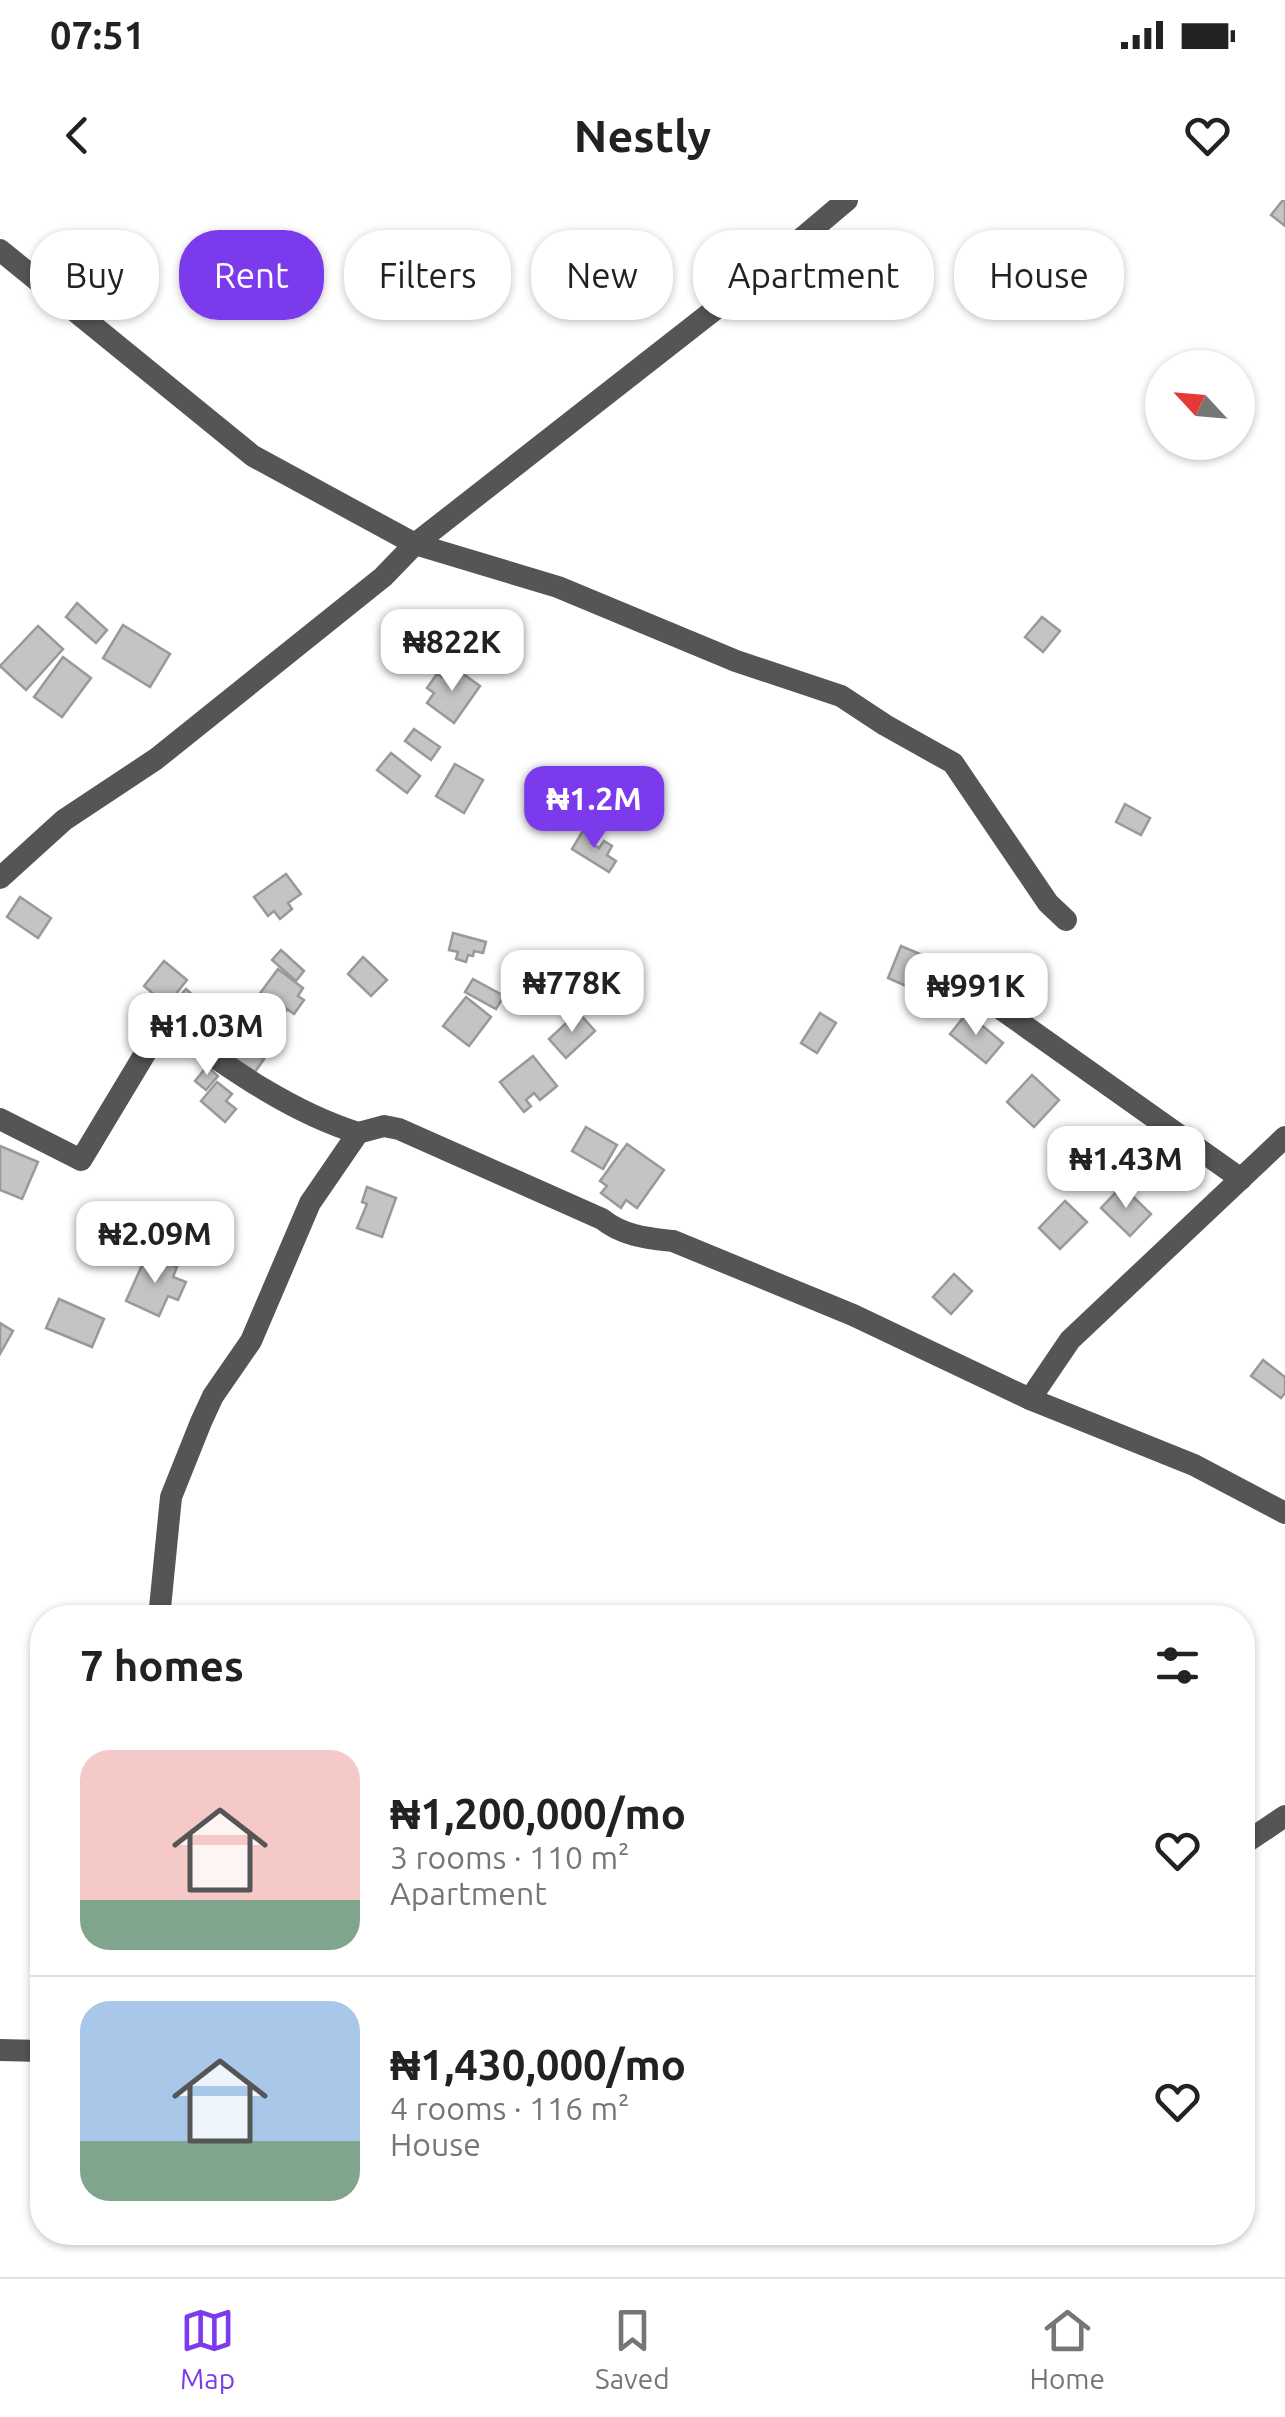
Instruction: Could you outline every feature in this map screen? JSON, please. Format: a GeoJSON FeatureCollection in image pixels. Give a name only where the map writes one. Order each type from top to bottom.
{"type":"FeatureCollection","features":[{"type":"Feature","properties":{"kind":"street"},"geometry":{"type":"LineString","coordinates":[[0,878],[64,820],[156,759],[384,578],[415,544],[750,282],[847,200]]}},
{"type":"Feature","properties":{"kind":"street"},"geometry":{"type":"LineString","coordinates":[[0,250],[253,456],[415,544],[558,587],[736,660],[841,696],[953,763],[1048,903],[1066,920]]}},
{"type":"Feature","properties":{"kind":"street"},"geometry":{"type":"LineString","coordinates":[[984,997],[1241,1179]]}},
{"type":"Feature","properties":{"kind":"street"},"geometry":{"type":"LineString","coordinates":[[0,1119],[81,1160],[164,1022],[226,1065],[333,1126],[358,1133],[384,1126],[399,1128],[602,1219],[614,1229],[673,1241],[853,1316],[1030,1399],[1194,1465],[1285,1513]]}},
{"type":"Feature","properties":{"kind":"street"},"geometry":{"type":"LineString","coordinates":[[160,1605],[171,1496],[183,1467],[213,1396],[251,1341],[310,1203],[358,1133]]}},
{"type":"Feature","properties":{"kind":"street"},"geometry":{"type":"LineString","coordinates":[[1030,1399],[1070,1340],[1285,1137]]}},
{"type":"Feature","properties":{"kind":"street"},"geometry":{"type":"LineString","coordinates":[[1255,1836],[1285,1816]]}},
{"type":"Feature","properties":{"kind":"street"},"geometry":{"type":"LineString","coordinates":[[0,2050],[30,2051]]}},
{"type":"Feature","properties":{"kind":"building"},"geometry":{"type":"Polygon","coordinates":[[[1285,200],[1285,226],[1271,215],[1285,200]]]}},
{"type":"Feature","properties":{"kind":"building"},"geometry":{"type":"Polygon","coordinates":[[[77,603],[107,630],[96,643],[66,617],[77,603]]]}},
{"type":"Feature","properties":{"kind":"building"},"geometry":{"type":"Polygon","coordinates":[[[1042,617],[1060,631],[1043,652],[1025,637],[1042,617]]]}},
{"type":"Feature","properties":{"kind":"building"},"geometry":{"type":"Polygon","coordinates":[[[123,625],[170,654],[150,687],[103,658],[123,625]]]}},
{"type":"Feature","properties":{"kind":"building"},"geometry":{"type":"Polygon","coordinates":[[[38,626],[63,649],[26,690],[0,666],[38,626]]]}},
{"type":"Feature","properties":{"kind":"building"},"geometry":{"type":"Polygon","coordinates":[[[63,657],[91,678],[62,717],[34,697],[63,657]]]}},
{"type":"Feature","properties":{"kind":"building"},"geometry":{"type":"Polygon","coordinates":[[[455,668],[480,686],[454,723],[427,703],[434,693],[427,688],[437,674],[447,680],[455,668]]]}},
{"type":"Feature","properties":{"kind":"building"},"geometry":{"type":"Polygon","coordinates":[[[414,729],[440,747],[431,760],[405,741],[414,729]]]}},
{"type":"Feature","properties":{"kind":"building"},"geometry":{"type":"Polygon","coordinates":[[[391,753],[420,776],[407,793],[377,770],[391,753]]]}},
{"type":"Feature","properties":{"kind":"building"},"geometry":{"type":"Polygon","coordinates":[[[455,764],[483,780],[464,813],[436,796],[455,764]]]}},
{"type":"Feature","properties":{"kind":"building"},"geometry":{"type":"Polygon","coordinates":[[[1125,804],[1150,818],[1141,835],[1116,822],[1125,804]]]}},
{"type":"Feature","properties":{"kind":"building"},"geometry":{"type":"Polygon","coordinates":[[[584,829],[595,836],[591,843],[599,848],[604,841],[612,846],[607,855],[616,861],[609,872],[572,849],[584,829]]]}},
{"type":"Feature","properties":{"kind":"building"},"geometry":{"type":"Polygon","coordinates":[[[286,874],[301,894],[288,903],[292,909],[280,919],[274,911],[268,916],[254,897],[286,874]]]}},
{"type":"Feature","properties":{"kind":"building"},"geometry":{"type":"Polygon","coordinates":[[[20,897],[51,918],[38,938],[7,917],[20,897]]]}},
{"type":"Feature","properties":{"kind":"building"},"geometry":{"type":"Polygon","coordinates":[[[453,933],[486,942],[483,953],[474,951],[466,962],[456,959],[458,952],[449,950],[453,933]]]}},
{"type":"Feature","properties":{"kind":"building"},"geometry":{"type":"Polygon","coordinates":[[[901,946],[934,960],[920,992],[888,978],[901,946]]]}},
{"type":"Feature","properties":{"kind":"building"},"geometry":{"type":"Polygon","coordinates":[[[281,950],[304,971],[296,981],[272,960],[281,950]]]}},
{"type":"Feature","properties":{"kind":"building"},"geometry":{"type":"Polygon","coordinates":[[[363,957],[387,980],[371,996],[348,974],[363,957]]]}},
{"type":"Feature","properties":{"kind":"building"},"geometry":{"type":"Polygon","coordinates":[[[164,961],[187,980],[167,1005],[144,986],[164,961]]]}},
{"type":"Feature","properties":{"kind":"building"},"geometry":{"type":"Polygon","coordinates":[[[278,969],[303,988],[298,996],[304,1000],[294,1014],[287,1009],[283,1016],[258,996],[278,969]]]}},
{"type":"Feature","properties":{"kind":"building"},"geometry":{"type":"Polygon","coordinates":[[[473,979],[504,996],[496,1009],[465,992],[473,979]]]}},
{"type":"Feature","properties":{"kind":"building"},"geometry":{"type":"Polygon","coordinates":[[[186,989],[211,1011],[194,1030],[169,1008],[186,989]]]}},
{"type":"Feature","properties":{"kind":"building"},"geometry":{"type":"Polygon","coordinates":[[[466,997],[491,1017],[469,1046],[443,1026],[466,997]]]}},
{"type":"Feature","properties":{"kind":"building"},"geometry":{"type":"Polygon","coordinates":[[[578,1012],[595,1031],[566,1058],[549,1039],[578,1012]]]}},
{"type":"Feature","properties":{"kind":"building"},"geometry":{"type":"Polygon","coordinates":[[[820,1013],[836,1023],[817,1053],[801,1043],[820,1013]]]}},
{"type":"Feature","properties":{"kind":"building"},"geometry":{"type":"Polygon","coordinates":[[[967,1013],[1003,1043],[986,1063],[950,1034],[967,1013]]]}},
{"type":"Feature","properties":{"kind":"building"},"geometry":{"type":"Polygon","coordinates":[[[216,1018],[235,1034],[221,1050],[203,1033],[216,1018]]]}},
{"type":"Feature","properties":{"kind":"building"},"geometry":{"type":"Polygon","coordinates":[[[236,1040],[264,1059],[255,1072],[227,1053],[236,1040]]]}},
{"type":"Feature","properties":{"kind":"building"},"geometry":{"type":"Polygon","coordinates":[[[533,1056],[557,1086],[540,1100],[534,1093],[526,1100],[531,1106],[524,1112],[500,1082],[533,1056]]]}},
{"type":"Feature","properties":{"kind":"building"},"geometry":{"type":"Polygon","coordinates":[[[207,1066],[218,1076],[206,1090],[195,1081],[207,1066]]]}},
{"type":"Feature","properties":{"kind":"building"},"geometry":{"type":"Polygon","coordinates":[[[1032,1075],[1059,1100],[1034,1127],[1007,1102],[1032,1075]]]}},
{"type":"Feature","properties":{"kind":"building"},"geometry":{"type":"Polygon","coordinates":[[[217,1082],[232,1094],[226,1101],[236,1109],[225,1122],[201,1101],[217,1082]]]}},
{"type":"Feature","properties":{"kind":"building"},"geometry":{"type":"Polygon","coordinates":[[[586,1127],[617,1145],[603,1169],[572,1151],[586,1127]]]}},
{"type":"Feature","properties":{"kind":"building"},"geometry":{"type":"Polygon","coordinates":[[[627,1144],[664,1170],[637,1208],[626,1200],[621,1208],[601,1193],[607,1186],[600,1181],[627,1144]]]}},
{"type":"Feature","properties":{"kind":"building"},"geometry":{"type":"Polygon","coordinates":[[[0,1146],[38,1162],[22,1199],[0,1190],[0,1146]]]}},
{"type":"Feature","properties":{"kind":"building"},"geometry":{"type":"Polygon","coordinates":[[[1122,1186],[1151,1214],[1130,1236],[1101,1208],[1122,1186]]]}},
{"type":"Feature","properties":{"kind":"building"},"geometry":{"type":"Polygon","coordinates":[[[367,1187],[396,1198],[382,1237],[357,1228],[367,1204],[362,1202],[367,1187]]]}},
{"type":"Feature","properties":{"kind":"building"},"geometry":{"type":"Polygon","coordinates":[[[1065,1201],[1087,1222],[1060,1249],[1039,1228],[1065,1201]]]}},
{"type":"Feature","properties":{"kind":"building"},"geometry":{"type":"Polygon","coordinates":[[[147,1254],[177,1267],[173,1277],[186,1282],[178,1300],[168,1296],[159,1316],[126,1301],[147,1254]]]}},
{"type":"Feature","properties":{"kind":"building"},"geometry":{"type":"Polygon","coordinates":[[[954,1274],[972,1291],[951,1314],[933,1297],[954,1274]]]}},
{"type":"Feature","properties":{"kind":"building"},"geometry":{"type":"Polygon","coordinates":[[[59,1299],[104,1319],[92,1347],[46,1328],[59,1299]]]}},
{"type":"Feature","properties":{"kind":"building"},"geometry":{"type":"Polygon","coordinates":[[[0,1323],[13,1331],[0,1354],[0,1323]]]}},
{"type":"Feature","properties":{"kind":"building"},"geometry":{"type":"Polygon","coordinates":[[[1263,1360],[1285,1377],[1281,1398],[1251,1376],[1263,1360]]]}}]}
